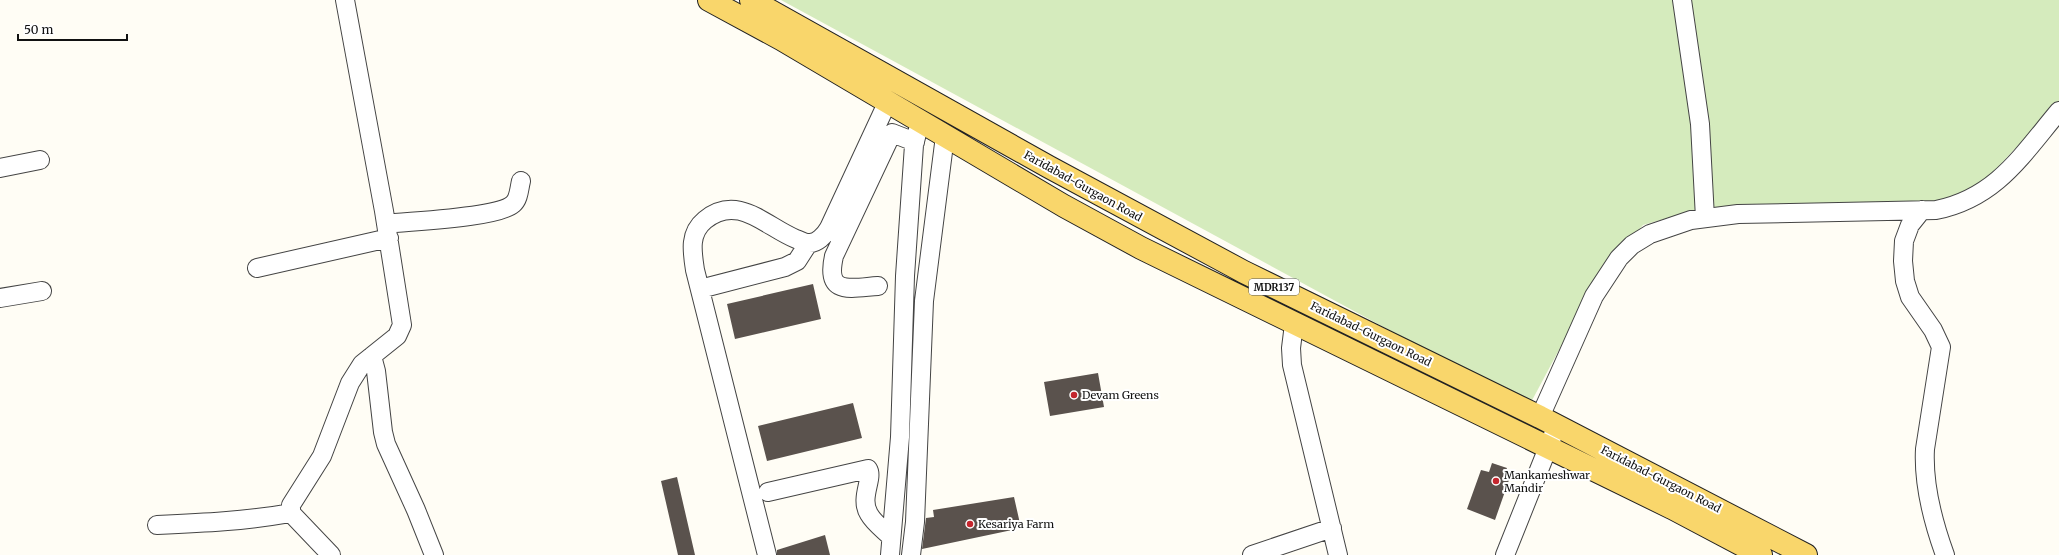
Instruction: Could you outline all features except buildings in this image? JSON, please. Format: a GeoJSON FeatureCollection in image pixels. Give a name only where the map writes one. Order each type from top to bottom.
{"type":"FeatureCollection","features":[{"type":"Feature","properties":{"kind":"main road","name":"Faridabad-Gurgaon Road"},"geometry":{"type":"LineString","coordinates":[[709,0],[781,38],[888,101],[920,122],[1064,206],[1141,248],[1672,508],[1761,555]]}},
{"type":"Feature","properties":{"kind":"main road","name":"Faridabad-Gurgaon Road"},"geometry":{"type":"LineString","coordinates":[[751,0],[1146,220],[1251,275],[1673,485],[1806,555]]}},
{"type":"Feature","properties":{"kind":"street"},"geometry":{"type":"LineString","coordinates":[[290,513],[291,505],[322,456],[350,383],[362,364],[397,336],[402,325],[388,231],[345,0]]}},
{"type":"Feature","properties":{"kind":"street"},"geometry":{"type":"LineString","coordinates":[[1682,0],[1700,124],[1706,218]]}},
{"type":"Feature","properties":{"kind":"street"},"geometry":{"type":"LineString","coordinates":[[700,289],[785,266],[797,261],[808,244],[819,240],[827,232],[888,101]]}},
{"type":"Feature","properties":{"kind":"street"},"geometry":{"type":"LineString","coordinates":[[1505,555],[1548,448],[1548,422],[1594,296],[1619,258],[1632,246],[1650,234],[1691,220],[1738,214],[1936,210],[1956,206],[1975,197],[2007,173],[2059,111]]}},
{"type":"Feature","properties":{"kind":"street"},"geometry":{"type":"LineString","coordinates":[[890,555],[900,437],[905,276],[915,142],[920,122]]}},
{"type":"Feature","properties":{"kind":"street"},"geometry":{"type":"LineString","coordinates":[[878,286],[844,288],[836,285],[832,278],[831,267],[834,256],[892,133],[915,142]]}},
{"type":"Feature","properties":{"kind":"street"},"geometry":{"type":"LineString","coordinates":[[910,555],[915,522],[924,301],[945,136]]}},
{"type":"Feature","properties":{"kind":"street"},"geometry":{"type":"LineString","coordinates":[[0,168],[40,160]]}},
{"type":"Feature","properties":{"kind":"street"},"geometry":{"type":"LineString","coordinates":[[257,268],[388,231],[508,208],[514,204],[518,196],[521,181]]}},
{"type":"Feature","properties":{"kind":"street"},"geometry":{"type":"LineString","coordinates":[[767,555],[700,289],[692,248],[694,233],[699,224],[711,215],[733,208],[744,210],[791,237],[808,244]]}},
{"type":"Feature","properties":{"kind":"street"},"geometry":{"type":"LineString","coordinates":[[1922,210],[1910,225],[1904,241],[1903,271],[1910,296],[1919,312],[1933,330],[1940,347],[1924,464],[1930,499],[1945,555]]}},
{"type":"Feature","properties":{"kind":"street"},"geometry":{"type":"LineString","coordinates":[[0,298],[42,290]]}},
{"type":"Feature","properties":{"kind":"street"},"geometry":{"type":"LineString","coordinates":[[1294,324],[1291,348],[1292,365],[1338,555]]}},
{"type":"Feature","properties":{"kind":"street"},"geometry":{"type":"LineString","coordinates":[[372,356],[376,371],[383,432],[386,444],[416,510],[434,555]]}},
{"type":"Feature","properties":{"kind":"street"},"geometry":{"type":"LineString","coordinates":[[768,492],[868,469],[870,476],[864,495],[865,504],[869,514],[891,537]]}},
{"type":"Feature","properties":{"kind":"street"},"geometry":{"type":"LineString","coordinates":[[157,525],[221,522],[261,518],[290,513]]}},
{"type":"Feature","properties":{"kind":"street"},"geometry":{"type":"LineString","coordinates":[[290,513],[331,555]]}},
{"type":"Feature","properties":{"kind":"street"},"geometry":{"type":"LineString","coordinates":[[1252,555],[1332,528]]}},
{"type":"Feature","properties":{"kind":"green space"},"geometry":{"type":"Polygon","coordinates":[[[781,0],[2059,0],[2059,102],[1964,203],[1703,208],[1643,225],[1599,275],[1529,406],[781,0]]]}},
{"type":"Feature","properties":{"kind":"place","name":"Devam Greens"},"geometry":{"type":"Point","coordinates":[1074,395]}},
{"type":"Feature","properties":{"kind":"place","name":"Mankameshwar Mandir"},"geometry":{"type":"Point","coordinates":[1496,481]}},
{"type":"Feature","properties":{"kind":"place","name":"Kesariya Farm"},"geometry":{"type":"Point","coordinates":[970,524]}}]}
